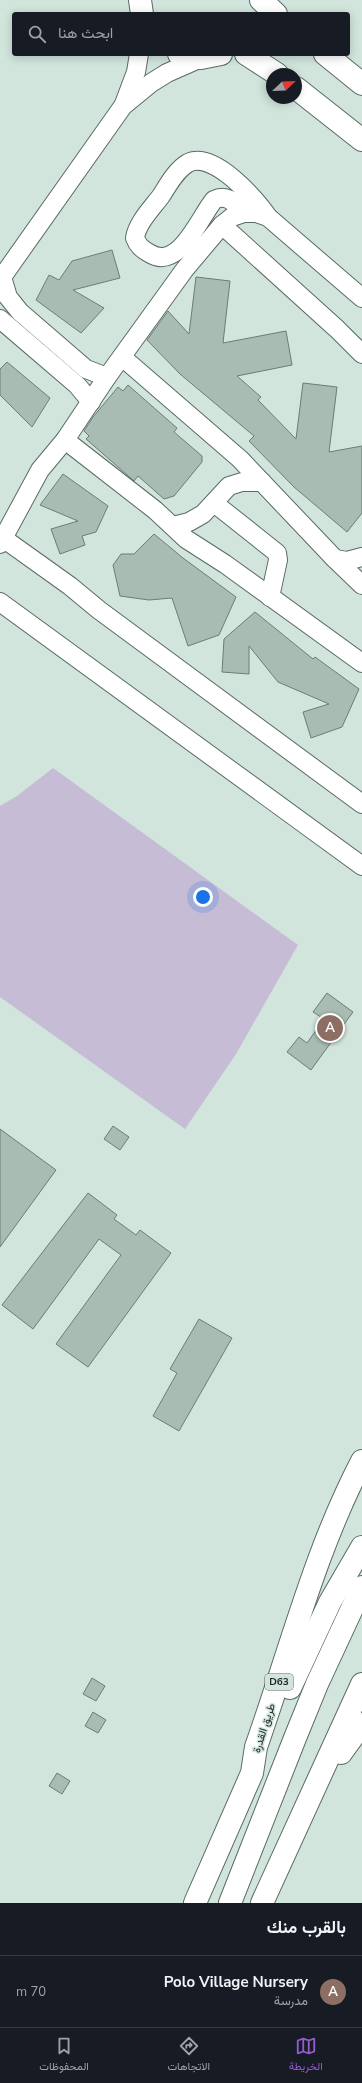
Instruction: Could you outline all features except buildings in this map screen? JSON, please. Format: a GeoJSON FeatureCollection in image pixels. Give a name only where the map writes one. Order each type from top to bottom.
{"type":"FeatureCollection","features":[{"type":"Feature","properties":{"kind":"main road"},"geometry":{"type":"LineString","coordinates":[[140,0],[142,12]]}},
{"type":"Feature","properties":{"kind":"main road"},"geometry":{"type":"LineString","coordinates":[[258,12],[261,0]]}},
{"type":"Feature","properties":{"kind":"main road"},"geometry":{"type":"LineString","coordinates":[[261,0],[274,12]]}},
{"type":"Feature","properties":{"kind":"main road"},"geometry":{"type":"LineString","coordinates":[[249,56],[268,68]]}},
{"type":"Feature","properties":{"kind":"main road"},"geometry":{"type":"LineString","coordinates":[[327,56],[362,84]]}},
{"type":"Feature","properties":{"kind":"main road"},"geometry":{"type":"LineString","coordinates":[[302,93],[362,140]]}},
{"type":"Feature","properties":{"kind":"main road","name":"طريق القدرة"},"geometry":{"type":"LineString","coordinates":[[194,1903],[252,1773],[256,1746],[321,1552],[345,1493],[362,1461]]}},
{"type":"Feature","properties":{"kind":"main road"},"geometry":{"type":"LineString","coordinates":[[252,1773],[308,1646],[330,1602],[362,1547]]}},
{"type":"Feature","properties":{"kind":"main road"},"geometry":{"type":"LineString","coordinates":[[230,1903],[317,1684],[362,1587]]}},
{"type":"Feature","properties":{"kind":"main road"},"geometry":{"type":"LineString","coordinates":[[262,1903],[362,1684]]}},
{"type":"Feature","properties":{"kind":"main road"},"geometry":{"type":"LineString","coordinates":[[313,1792],[362,1724]]}},
{"type":"Feature","properties":{"kind":"street"},"geometry":{"type":"LineString","coordinates":[[107,377],[86,369],[13,305],[1,279],[123,106],[136,72],[139,56]]}},
{"type":"Feature","properties":{"kind":"street"},"geometry":{"type":"LineString","coordinates":[[123,106],[151,83],[167,73],[211,56]]}},
{"type":"Feature","properties":{"kind":"street"},"geometry":{"type":"LineString","coordinates":[[244,214],[230,199],[219,197],[214,200],[181,248],[170,257],[155,257],[141,248],[135,238],[139,227],[174,176],[189,162],[199,161],[208,163],[234,180],[258,203],[268,217],[362,298]]}},
{"type":"Feature","properties":{"kind":"street"},"geometry":{"type":"LineString","coordinates":[[268,217],[256,213],[232,217],[222,226],[185,269],[107,377],[65,440],[40,470],[1,539],[70,586],[362,804]]}},
{"type":"Feature","properties":{"kind":"street"},"geometry":{"type":"LineString","coordinates":[[222,226],[337,329],[362,354]]}},
{"type":"Feature","properties":{"kind":"street"},"geometry":{"type":"LineString","coordinates":[[0,319],[27,344],[77,385],[91,402]]}},
{"type":"Feature","properties":{"kind":"street"},"geometry":{"type":"LineString","coordinates":[[27,344],[39,329]]}},
{"type":"Feature","properties":{"kind":"street"},"geometry":{"type":"LineString","coordinates":[[122,357],[227,449],[262,482],[335,559],[362,585]]}},
{"type":"Feature","properties":{"kind":"street"},"geometry":{"type":"LineString","coordinates":[[65,440],[155,510],[186,539],[362,663]]}},
{"type":"Feature","properties":{"kind":"street"},"geometry":{"type":"LineString","coordinates":[[227,449],[229,486]]}},
{"type":"Feature","properties":{"kind":"street"},"geometry":{"type":"LineString","coordinates":[[173,526],[189,522],[208,508],[229,486],[242,482],[262,482]]}},
{"type":"Feature","properties":{"kind":"street"},"geometry":{"type":"LineString","coordinates":[[200,548],[199,535],[208,508]]}},
{"type":"Feature","properties":{"kind":"street"},"geometry":{"type":"LineString","coordinates":[[208,508],[277,553],[278,560],[270,597]]}},
{"type":"Feature","properties":{"kind":"street"},"geometry":{"type":"LineString","coordinates":[[335,559],[347,561],[362,557]]}},
{"type":"Feature","properties":{"kind":"street"},"geometry":{"type":"LineString","coordinates":[[0,602],[362,866]]}},
{"type":"Feature","properties":{"kind":"shaded area"},"geometry":{"type":"Polygon","coordinates":[[[53,768],[298,945],[236,1054],[185,1129],[0,997],[0,806],[17,796],[53,768]]]}},
{"type":"Feature","properties":{"kind":"place","name":"Polo Village Nursery"},"geometry":{"type":"Point","coordinates":[330,1028]}}]}
